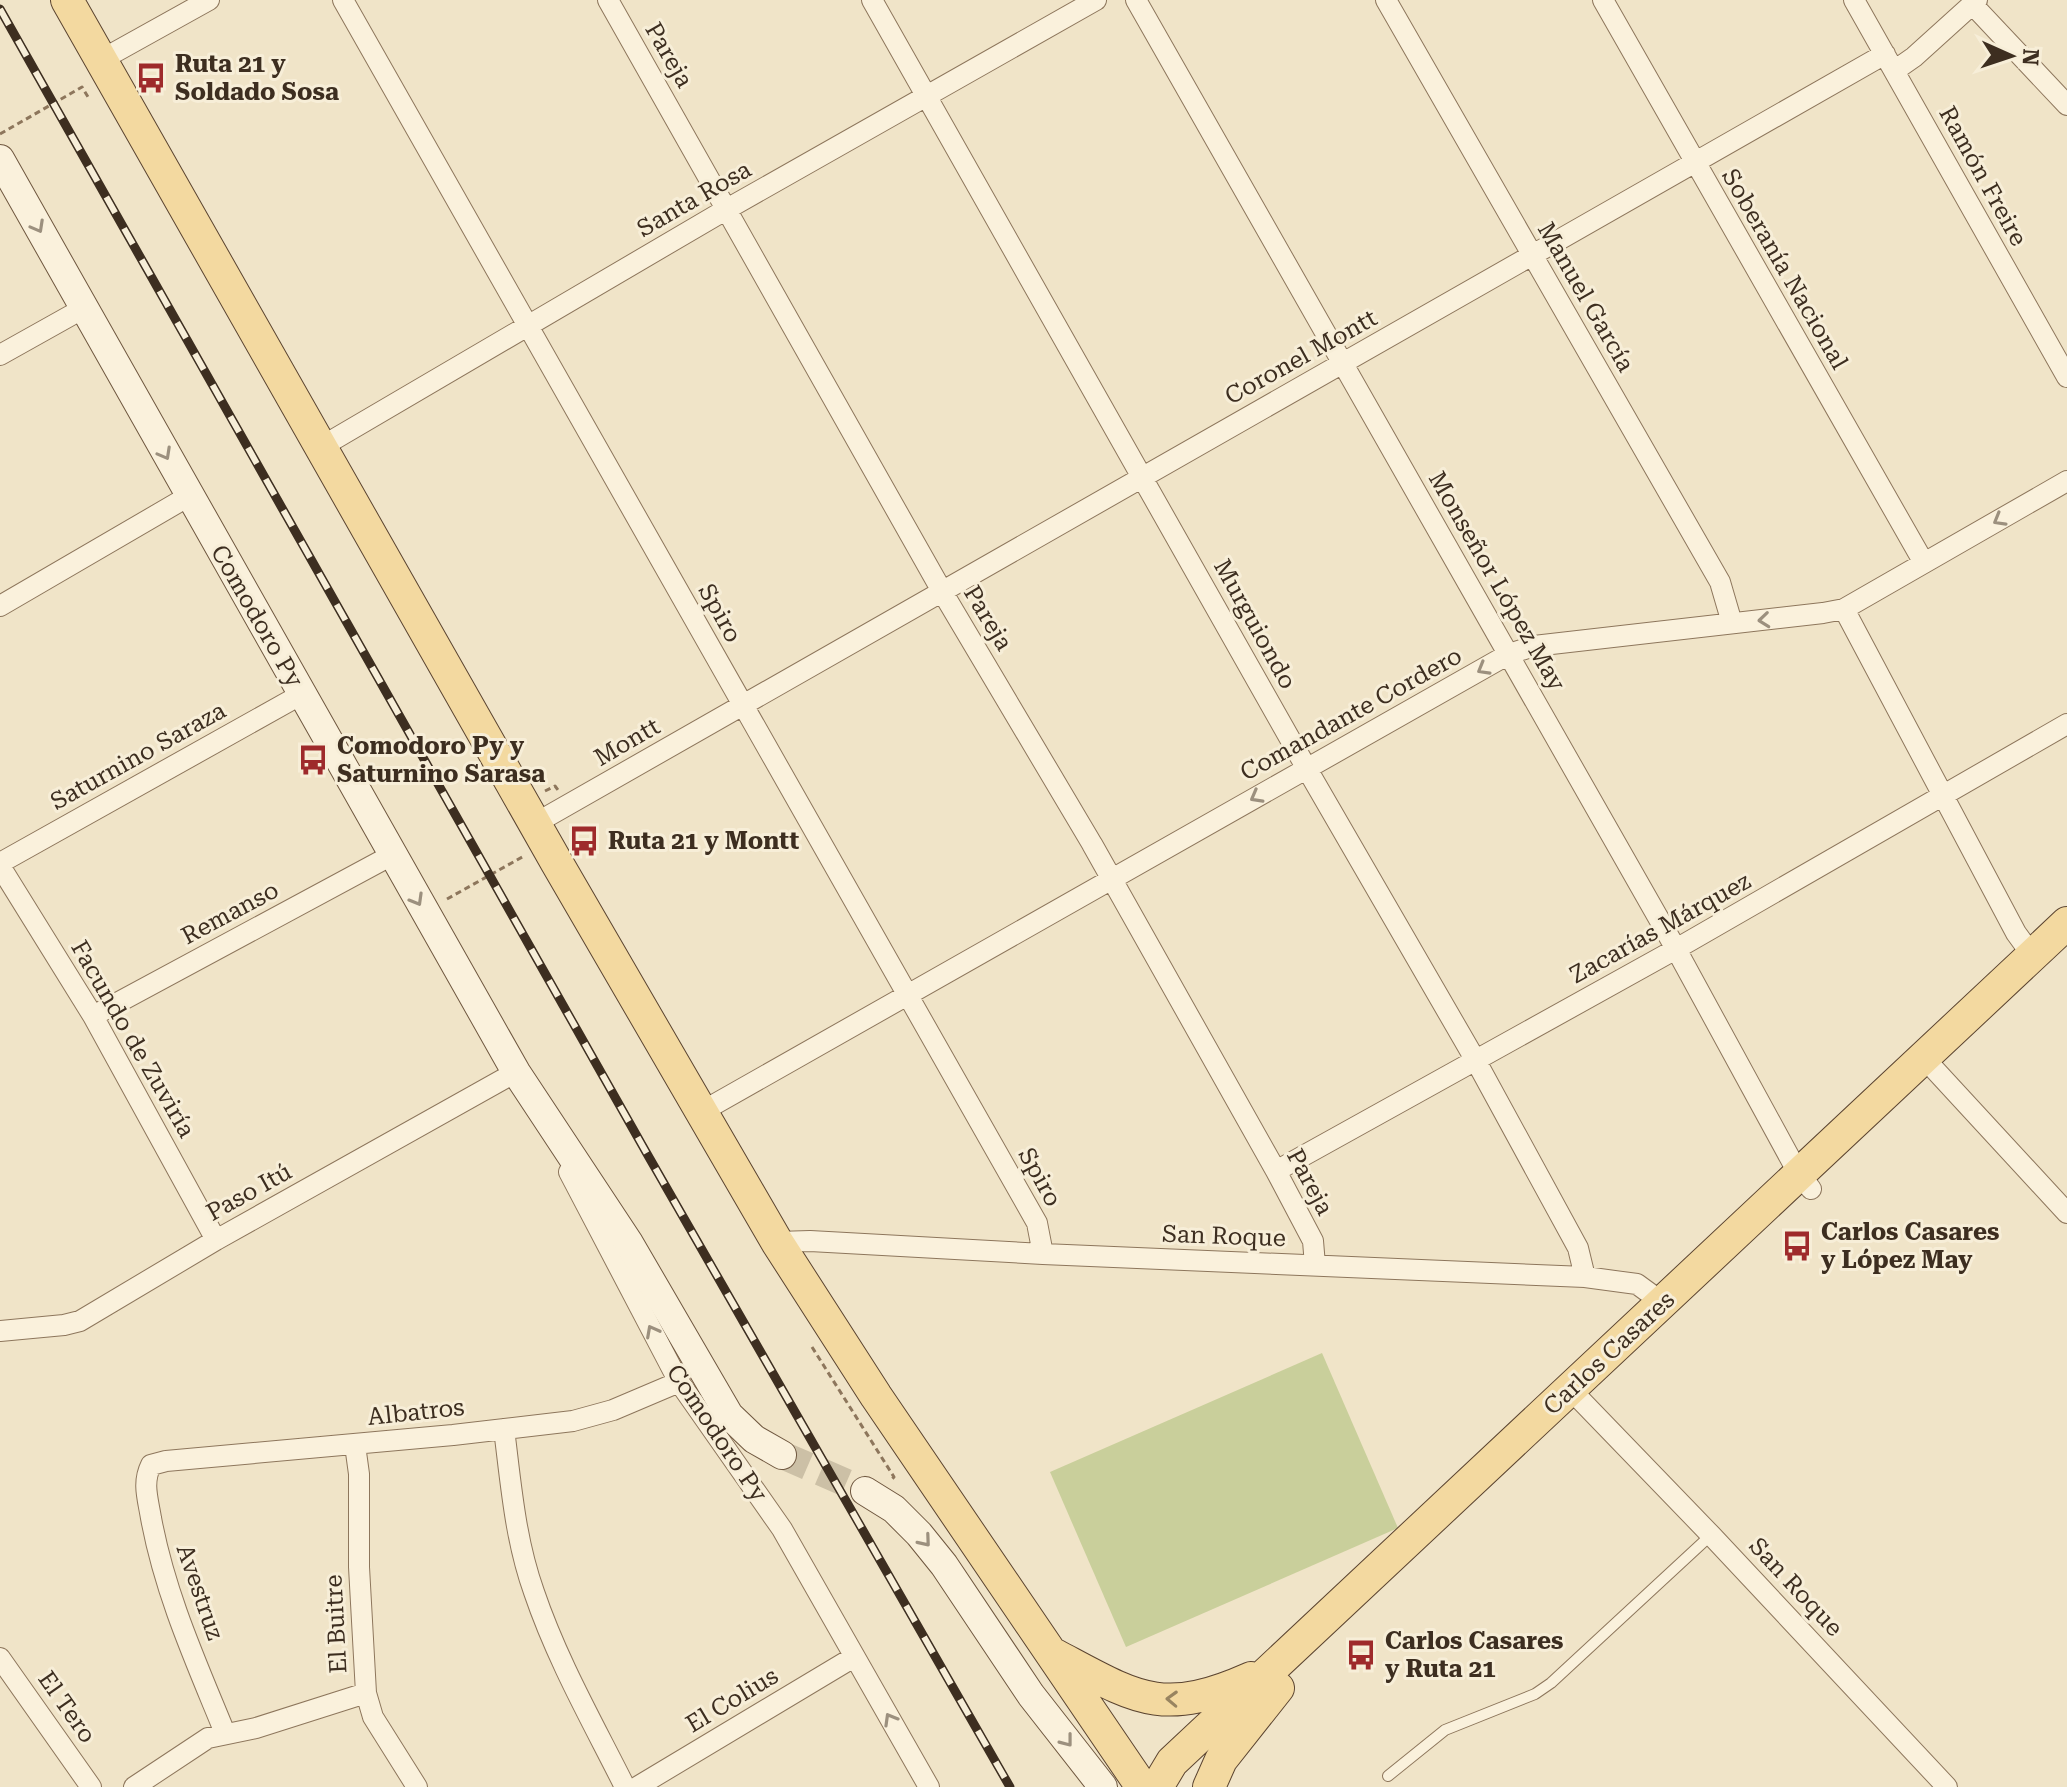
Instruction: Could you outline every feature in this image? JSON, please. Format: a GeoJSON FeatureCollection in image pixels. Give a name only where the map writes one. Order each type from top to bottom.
{"type":"FeatureCollection","features":[{"type":"Feature","properties":{"kind":"main road"},"geometry":{"type":"LineString","coordinates":[[67,0],[777,1242],[868,1384],[1142,1784]]}},
{"type":"Feature","properties":{"kind":"main road","name":"Comodoro Py"},"geometry":{"type":"LineString","coordinates":[[0,159],[516,1072],[629,1243],[729,1415],[754,1439],[782,1455]]}},
{"type":"Feature","properties":{"kind":"main road","name":"Carlos Casares"},"geometry":{"type":"LineString","coordinates":[[1930,1066],[2032,955],[2067,923]]}},
{"type":"Feature","properties":{"kind":"main road","name":"Carlos Casares"},"geometry":{"type":"LineString","coordinates":[[1142,1784],[1275,1678],[1930,1066],[2067,951]]}},
{"type":"Feature","properties":{"kind":"main road","name":"Carlos Casares"},"geometry":{"type":"LineString","coordinates":[[1577,1396],[1663,1303],[1805,1182]]}},
{"type":"Feature","properties":{"kind":"main road"},"geometry":{"type":"LineString","coordinates":[[876,1487],[944,1565],[1031,1695],[1103,1787]]}},
{"type":"Feature","properties":{"kind":"main road"},"geometry":{"type":"LineString","coordinates":[[1050,1652],[1116,1687],[1161,1700],[1181,1701],[1275,1678]]}},
{"type":"Feature","properties":{"kind":"main road"},"geometry":{"type":"LineString","coordinates":[[1209,1787],[1221,1760],[1275,1678]]}},
{"type":"Feature","properties":{"kind":"main road","name":"Carlos Casares"},"geometry":{"type":"LineString","coordinates":[[1168,1787],[1188,1773],[1275,1678]]}},
{"type":"Feature","properties":{"kind":"street"},"geometry":{"type":"LineString","coordinates":[[101,60],[209,0]]}},
{"type":"Feature","properties":{"kind":"street","name":"Spiro"},"geometry":{"type":"LineString","coordinates":[[343,0],[1037,1223],[1043,1254]]}},
{"type":"Feature","properties":{"kind":"street","name":"Pareja"},"geometry":{"type":"LineString","coordinates":[[608,0],[943,593],[1276,1171],[1313,1241],[1315,1265]]}},
{"type":"Feature","properties":{"kind":"street","name":"Murguiondo"},"geometry":{"type":"LineString","coordinates":[[872,0],[1307,769],[1476,1061],[1578,1248],[1585,1277]]}},
{"type":"Feature","properties":{"kind":"street","name":"Santa Rosa"},"geometry":{"type":"LineString","coordinates":[[321,447],[727,209],[1096,0]]}},
{"type":"Feature","properties":{"kind":"street","name":"Monseñor López May"},"geometry":{"type":"LineString","coordinates":[[1136,0],[1676,949],[1805,1182]]}},
{"type":"Feature","properties":{"kind":"street","name":"Manuel García"},"geometry":{"type":"LineString","coordinates":[[1386,0],[1720,582],[1732,623]]}},
{"type":"Feature","properties":{"kind":"street","name":"Soberanía Nacional"},"geometry":{"type":"LineString","coordinates":[[1603,0],[1924,563]]}},
{"type":"Feature","properties":{"kind":"street","name":"Ramón Freire"},"geometry":{"type":"LineString","coordinates":[[1854,0],[2067,377]]}},
{"type":"Feature","properties":{"kind":"street"},"geometry":{"type":"LineString","coordinates":[[1975,2],[2067,105]]}},
{"type":"Feature","properties":{"kind":"street","name":"Coronel Montt"},"geometry":{"type":"LineString","coordinates":[[743,706],[1693,162],[1889,62],[1975,2]]}},
{"type":"Feature","properties":{"kind":"street"},"geometry":{"type":"LineString","coordinates":[[0,355],[84,308]]}},
{"type":"Feature","properties":{"kind":"street","name":"Comandante Cordero"},"geometry":{"type":"LineString","coordinates":[[701,1112],[1509,654],[1534,646],[1844,609],[2067,481]]}},
{"type":"Feature","properties":{"kind":"street"},"geometry":{"type":"LineString","coordinates":[[0,606],[189,496]]}},
{"type":"Feature","properties":{"kind":"street"},"geometry":{"type":"LineString","coordinates":[[1844,609],[2016,933],[2032,955]]}},
{"type":"Feature","properties":{"kind":"street","name":"Saturnino Saraza"},"geometry":{"type":"LineString","coordinates":[[0,864],[302,694]]}},
{"type":"Feature","properties":{"kind":"street","name":"Montt"},"geometry":{"type":"LineString","coordinates":[[535,823],[743,706]]}},
{"type":"Feature","properties":{"kind":"street","name":"Zacarías Márquez"},"geometry":{"type":"LineString","coordinates":[[1276,1171],[1676,949],[2067,724]]}},
{"type":"Feature","properties":{"kind":"street","name":"Remanso"},"geometry":{"type":"LineString","coordinates":[[93,1016],[392,855]]}},
{"type":"Feature","properties":{"kind":"street","name":"Facundo de Zuviría"},"geometry":{"type":"LineString","coordinates":[[0,864],[93,1016],[216,1240]]}},
{"type":"Feature","properties":{"kind":"street"},"geometry":{"type":"LineString","coordinates":[[1930,1066],[2067,1213]]}},
{"type":"Feature","properties":{"kind":"street","name":"Paso Itú"},"geometry":{"type":"LineString","coordinates":[[0,1331],[80,1321],[216,1240],[516,1072]]}},
{"type":"Feature","properties":{"kind":"street","name":"Comodoro Py"},"geometry":{"type":"LineString","coordinates":[[516,1072],[679,1382],[782,1529],[929,1787]]}},
{"type":"Feature","properties":{"kind":"street","name":"San Roque"},"geometry":{"type":"LineString","coordinates":[[777,1242],[810,1241],[1585,1277],[1637,1284],[1663,1303]]}},
{"type":"Feature","properties":{"kind":"street","name":"Albatros"},"geometry":{"type":"LineString","coordinates":[[151,1465],[166,1461],[355,1445],[573,1421],[600,1414],[679,1382]]}},
{"type":"Feature","properties":{"kind":"street","name":"San Roque"},"geometry":{"type":"LineString","coordinates":[[1577,1396],[1947,1787]]}},
{"type":"Feature","properties":{"kind":"street"},"geometry":{"type":"LineString","coordinates":[[504,1429],[515,1520],[533,1590],[557,1653],[625,1787]]}},
{"type":"Feature","properties":{"kind":"street","name":"El Buitre"},"geometry":{"type":"LineString","coordinates":[[355,1445],[359,1474],[359,1567],[366,1693],[373,1717],[417,1787]]}},
{"type":"Feature","properties":{"kind":"street","name":"Avestruz"},"geometry":{"type":"LineString","coordinates":[[151,1465],[144,1478],[159,1562],[170,1599],[225,1733]]}},
{"type":"Feature","properties":{"kind":"street","name":"El Colius"},"geometry":{"type":"LineString","coordinates":[[637,1787],[854,1657]]}},
{"type":"Feature","properties":{"kind":"street","name":"El Tero"},"geometry":{"type":"LineString","coordinates":[[0,1658],[91,1787]]}},
{"type":"Feature","properties":{"kind":"street"},"geometry":{"type":"LineString","coordinates":[[134,1787],[208,1738],[256,1728],[366,1693]]}},
{"type":"Feature","properties":{"kind":"lane"},"geometry":{"type":"LineString","coordinates":[[1388,1776],[1445,1730],[1535,1694],[1551,1683],[1711,1535]]}},
{"type":"Feature","properties":{"kind":"path"},"geometry":{"type":"LineString","coordinates":[[424,911],[520,860],[555,786],[567,806]]}},
{"type":"Feature","properties":{"kind":"path"},"geometry":{"type":"LineString","coordinates":[[823,1367],[894,1477],[876,1487]]}},
{"type":"Feature","properties":{"kind":"green space"},"geometry":{"type":"Polygon","coordinates":[[[1322,1353],[1398,1528],[1126,1647],[1050,1472],[1322,1353]]]}},
{"type":"Feature","properties":{"kind":"tunnel"},"geometry":{"type":"LineString","coordinates":[[782,1455],[865,1491]]}},
{"type":"Feature","properties":{"kind":"railway"},"geometry":{"type":"LineString","coordinates":[[0,9],[646,1152],[1010,1787]]}},
{"type":"Feature","properties":{"kind":"place","name":"Ruta 21 y Soldado Sosa"},"geometry":{"type":"Point","coordinates":[151,78]}},
{"type":"Feature","properties":{"kind":"place","name":"Comodoro Py y Saturnino Sarasa"},"geometry":{"type":"Point","coordinates":[313,760]}},
{"type":"Feature","properties":{"kind":"place","name":"Ruta 21 y Montt"},"geometry":{"type":"Point","coordinates":[584,841]}},
{"type":"Feature","properties":{"kind":"place","name":"Carlos Casares y López May"},"geometry":{"type":"Point","coordinates":[1797,1246]}},
{"type":"Feature","properties":{"kind":"place","name":"Carlos Casares y Ruta 21"},"geometry":{"type":"Point","coordinates":[1361,1655]}}]}
